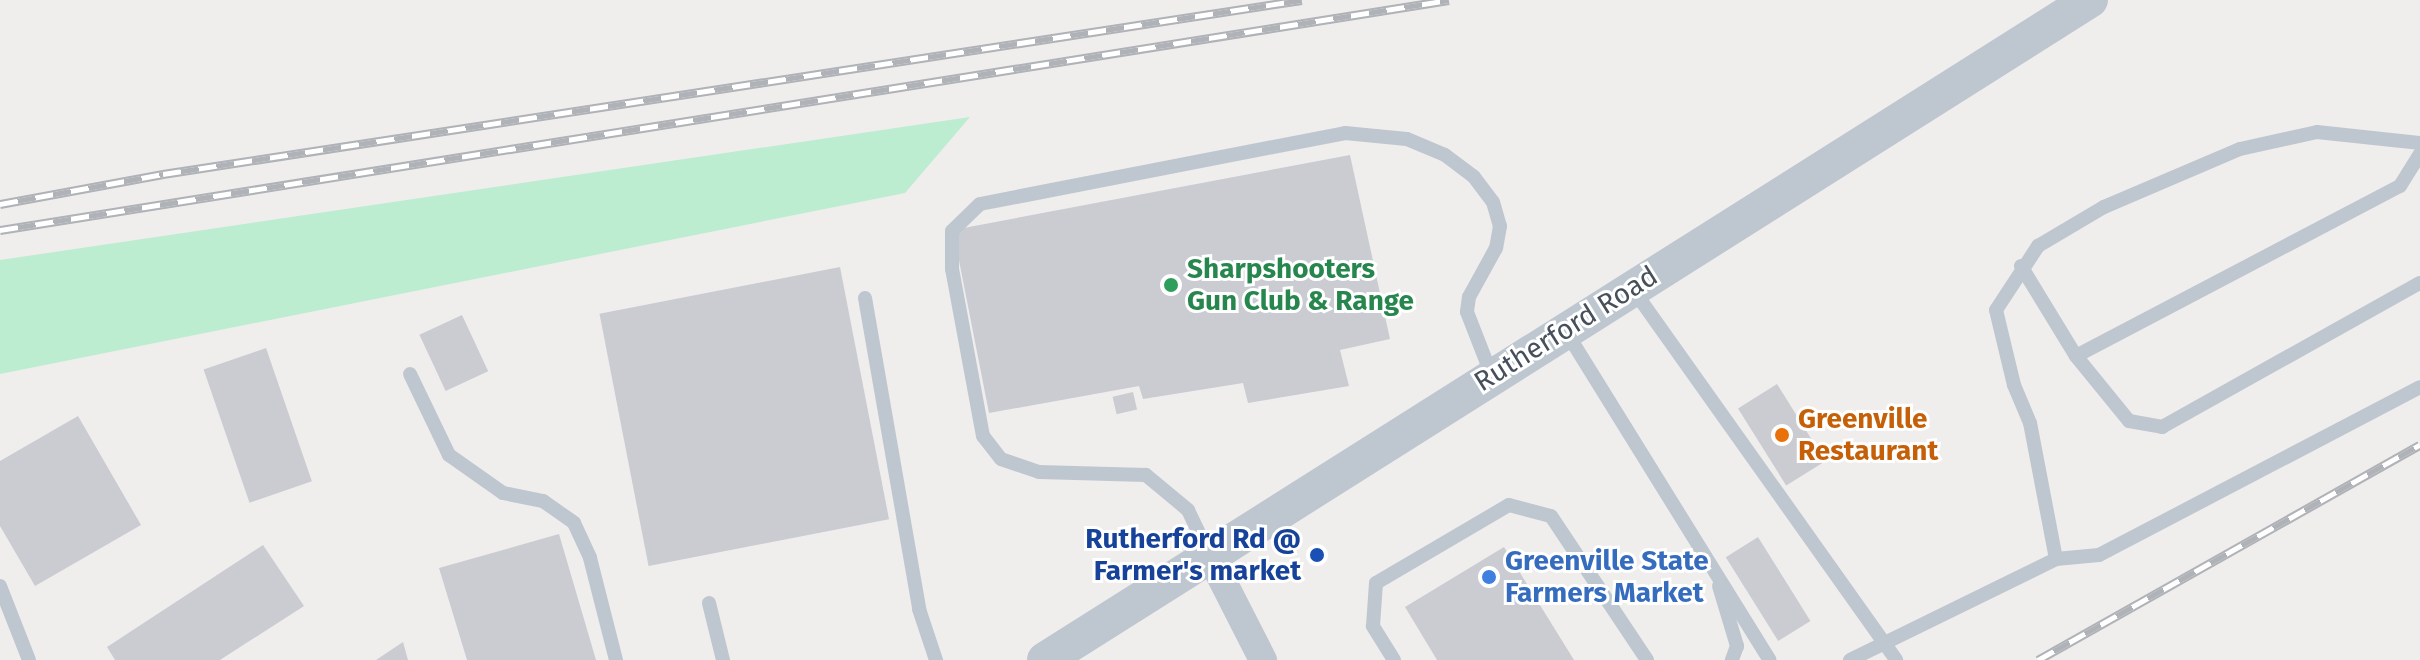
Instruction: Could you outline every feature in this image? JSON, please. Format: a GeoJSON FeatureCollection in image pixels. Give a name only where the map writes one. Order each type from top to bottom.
{"type":"FeatureCollection","features":[{"type":"Feature","properties":{"kind":"street","name":"Rutherford Road"},"geometry":{"type":"LineString","coordinates":[[1045,660],[2083,4]]}},
{"type":"Feature","properties":{"kind":"street"},"geometry":{"type":"LineString","coordinates":[[1210,556],[1263,660]]}},
{"type":"Feature","properties":{"kind":"lane"},"geometry":{"type":"LineString","coordinates":[[2056,559],[2030,423],[2014,385],[1996,310],[2021,266],[2038,246],[2104,207],[2240,149],[2317,132],[2420,143]]}},
{"type":"Feature","properties":{"kind":"lane"},"geometry":{"type":"LineString","coordinates":[[1210,556],[1188,510],[1146,475],[1039,472],[1001,459],[983,436],[952,269],[952,231],[980,204],[1345,133],[1407,139],[1445,155],[1474,177],[1493,202],[1500,226],[1496,248],[1469,297],[1467,312],[1492,376]]}},
{"type":"Feature","properties":{"kind":"lane"},"geometry":{"type":"LineString","coordinates":[[2076,356],[2400,186],[2420,154]]}},
{"type":"Feature","properties":{"kind":"lane"},"geometry":{"type":"LineString","coordinates":[[2021,266],[2076,356],[2129,421],[2162,427],[2420,283]]}},
{"type":"Feature","properties":{"kind":"lane"},"geometry":{"type":"LineString","coordinates":[[1632,288],[1896,660]]}},
{"type":"Feature","properties":{"kind":"lane"},"geometry":{"type":"LineString","coordinates":[[865,298],[919,609],[936,660]]}},
{"type":"Feature","properties":{"kind":"lane"},"geometry":{"type":"LineString","coordinates":[[1565,330],[1770,660]]}},
{"type":"Feature","properties":{"kind":"lane"},"geometry":{"type":"LineString","coordinates":[[410,374],[449,455],[503,493],[543,501],[574,523],[590,558],[616,660]]}},
{"type":"Feature","properties":{"kind":"lane"},"geometry":{"type":"LineString","coordinates":[[1850,660],[2056,559],[2099,555],[2420,387]]}},
{"type":"Feature","properties":{"kind":"lane"},"geometry":{"type":"LineString","coordinates":[[1394,660],[1373,626],[1376,583],[1509,505],[1551,516],[1647,660]]}},
{"type":"Feature","properties":{"kind":"lane"},"geometry":{"type":"LineString","coordinates":[[1716,574],[1737,646],[1732,660]]}},
{"type":"Feature","properties":{"kind":"lane"},"geometry":{"type":"LineString","coordinates":[[0,586],[29,660]]}},
{"type":"Feature","properties":{"kind":"lane"},"geometry":{"type":"LineString","coordinates":[[709,603],[723,660]]}},
{"type":"Feature","properties":{"kind":"green space"},"geometry":{"type":"Polygon","coordinates":[[[970,117],[905,193],[0,374],[0,260],[970,117]]]}},
{"type":"Feature","properties":{"kind":"building","name":"Sharpshooters Gun Club & Range"},"geometry":{"type":"Polygon","coordinates":[[[1350,155],[1390,339],[1340,350],[1349,386],[1248,403],[1243,383],[1143,399],[1139,386],[989,413],[953,230],[1350,155]]]}},
{"type":"Feature","properties":{"kind":"building"},"geometry":{"type":"Polygon","coordinates":[[[840,267],[889,519],[649,566],[600,314],[840,267]]]}},
{"type":"Feature","properties":{"kind":"building"},"geometry":{"type":"Polygon","coordinates":[[[462,315],[488,371],[446,391],[419,335],[462,315]]]}},
{"type":"Feature","properties":{"kind":"building"},"geometry":{"type":"Polygon","coordinates":[[[266,348],[312,481],[250,503],[204,369],[266,348]]]}},
{"type":"Feature","properties":{"kind":"building","name":"Greenville Restaurant"},"geometry":{"type":"Polygon","coordinates":[[[1777,384],[1825,461],[1786,486],[1738,408],[1777,384]]]}},
{"type":"Feature","properties":{"kind":"building"},"geometry":{"type":"Polygon","coordinates":[[[1133,392],[1137,410],[1117,414],[1113,397],[1133,392]]]}},
{"type":"Feature","properties":{"kind":"building"},"geometry":{"type":"Polygon","coordinates":[[[78,416],[141,525],[35,586],[0,526],[0,461],[78,416]]]}},
{"type":"Feature","properties":{"kind":"building"},"geometry":{"type":"Polygon","coordinates":[[[559,534],[596,660],[467,660],[439,568],[559,534]]]}},
{"type":"Feature","properties":{"kind":"building"},"geometry":{"type":"Polygon","coordinates":[[[1758,537],[1810,621],[1778,641],[1726,557],[1758,537]]]}},
{"type":"Feature","properties":{"kind":"building"},"geometry":{"type":"Polygon","coordinates":[[[263,545],[304,606],[220,660],[115,660],[107,647],[263,545]]]}},
{"type":"Feature","properties":{"kind":"building","name":"Greenville State Farmers Market"},"geometry":{"type":"Polygon","coordinates":[[[1504,547],[1574,660],[1437,660],[1405,607],[1504,547]]]}},
{"type":"Feature","properties":{"kind":"building"},"geometry":{"type":"Polygon","coordinates":[[[403,642],[408,660],[376,660],[403,642]]]}},
{"type":"Feature","properties":{"kind":"railway"},"geometry":{"type":"LineString","coordinates":[[0,204],[163,174],[1302,0]]}},
{"type":"Feature","properties":{"kind":"railway"},"geometry":{"type":"LineString","coordinates":[[0,230],[1449,0]]}},
{"type":"Feature","properties":{"kind":"railway"},"geometry":{"type":"LineString","coordinates":[[2038,660],[2420,445]]}},
{"type":"Feature","properties":{"kind":"place","name":"Sharpshooters Gun Club & Range"},"geometry":{"type":"Point","coordinates":[1171,285]}},
{"type":"Feature","properties":{"kind":"place","name":"Greenville Restaurant"},"geometry":{"type":"Point","coordinates":[1782,435]}},
{"type":"Feature","properties":{"kind":"place","name":"Rutherford Rd @ Farmer's market"},"geometry":{"type":"Point","coordinates":[1317,555]}},
{"type":"Feature","properties":{"kind":"place","name":"Greenville State Farmers Market"},"geometry":{"type":"Point","coordinates":[1489,577]}}]}
